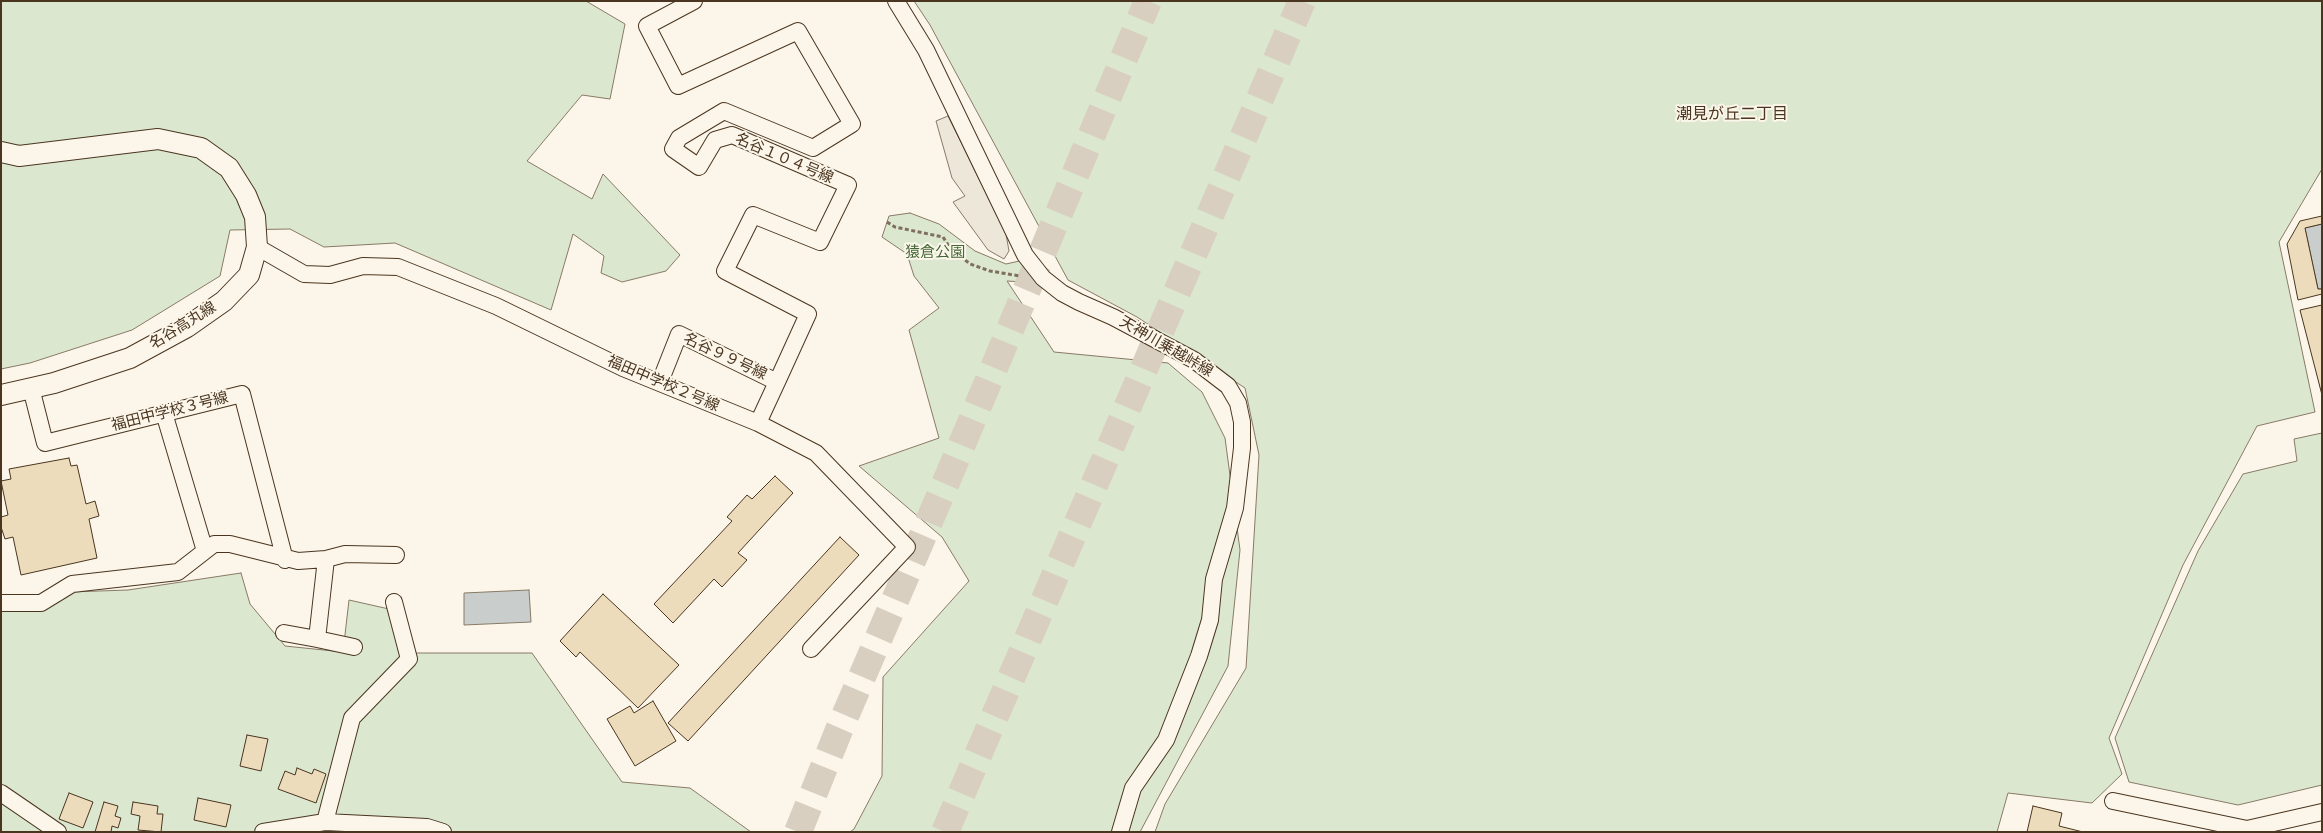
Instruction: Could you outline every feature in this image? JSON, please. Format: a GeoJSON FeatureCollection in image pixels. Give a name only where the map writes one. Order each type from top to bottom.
{"type":"FeatureCollection","features":[{"type":"Feature","properties":{"kind":"street","name":"名谷１０４号線"},"geometry":{"type":"LineString","coordinates":[[694,1],[647,26],[678,86],[798,31],[852,124],[813,148],[724,111],[679,138],[673,149],[699,167],[715,140],[732,135],[848,185],[820,242],[754,215],[725,271],[808,314],[777,382]]}},
{"type":"Feature","properties":{"kind":"street","name":"天神川乗越峠線"},"geometry":{"type":"LineString","coordinates":[[896,1],[926,50],[1025,255],[1043,278],[1062,293],[1114,317],[1211,371],[1228,386],[1238,403],[1242,422],[1242,448],[1236,508],[1214,579],[1210,620],[1199,656],[1166,740],[1133,788],[1120,832]]}},
{"type":"Feature","properties":{"kind":"street","name":"名谷高丸線"},"geometry":{"type":"LineString","coordinates":[[1,152],[19,156],[158,138],[201,148],[229,168],[246,194],[255,217],[257,247],[249,275],[224,301],[187,327],[130,358],[31,388],[1,395]]}},
{"type":"Feature","properties":{"kind":"street","name":"福田中学校２号線"},"geometry":{"type":"LineString","coordinates":[[257,247],[304,274],[330,275],[362,266],[398,267],[496,306],[623,368],[758,423],[816,453],[907,547],[811,649]]}},
{"type":"Feature","properties":{"kind":"street","name":"名谷９９号線"},"geometry":{"type":"LineString","coordinates":[[660,382],[679,334],[777,382],[758,423]]}},
{"type":"Feature","properties":{"kind":"street","name":"福田中学校３号線"},"geometry":{"type":"LineString","coordinates":[[31,388],[44,443],[242,394],[285,560]]}},
{"type":"Feature","properties":{"kind":"street"},"geometry":{"type":"LineString","coordinates":[[164,413],[205,551]]}},
{"type":"Feature","properties":{"kind":"street"},"geometry":{"type":"LineString","coordinates":[[1,603],[40,603],[72,584],[178,572],[214,544],[230,544],[285,560],[298,561],[326,559],[345,554],[396,554]]}},
{"type":"Feature","properties":{"kind":"street"},"geometry":{"type":"LineString","coordinates":[[317,639],[326,559]]}},
{"type":"Feature","properties":{"kind":"street"},"geometry":{"type":"LineString","coordinates":[[325,822],[352,718],[409,658],[394,602]]}},
{"type":"Feature","properties":{"kind":"street"},"geometry":{"type":"LineString","coordinates":[[284,633],[354,647]]}},
{"type":"Feature","properties":{"kind":"street"},"geometry":{"type":"LineString","coordinates":[[1,793],[58,832]]}},
{"type":"Feature","properties":{"kind":"street"},"geometry":{"type":"LineString","coordinates":[[2113,801],[2248,829],[2322,812]]}},
{"type":"Feature","properties":{"kind":"street"},"geometry":{"type":"LineString","coordinates":[[263,832],[325,822],[427,827],[442,832]]}},
{"type":"Feature","properties":{"kind":"path"},"geometry":{"type":"LineString","coordinates":[[887,222],[896,227],[943,237],[950,248],[970,264],[990,271],[1043,278]]}},
{"type":"Feature","properties":{"kind":"green space"},"geometry":{"type":"Polygon","coordinates":[[[1,1],[586,1],[625,24],[610,99],[582,95],[527,161],[592,199],[603,174],[680,255],[666,271],[622,282],[601,273],[604,256],[573,234],[551,310],[395,243],[324,247],[290,229],[230,230],[220,276],[132,330],[30,363],[1,369],[1,1]]]}},
{"type":"Feature","properties":{"kind":"green space"},"geometry":{"type":"Polygon","coordinates":[[[914,1],[2322,1],[2322,169],[2279,242],[2315,412],[2257,426],[2183,565],[2109,738],[2122,774],[2092,803],[2008,793],[1997,832],[1155,832],[1165,804],[1246,668],[1259,455],[1245,388],[1137,317],[1068,280],[930,25],[914,1]]]}},
{"type":"Feature","properties":{"kind":"green space","name":"猿倉公園"},"geometry":{"type":"Polygon","coordinates":[[[910,213],[939,224],[975,251],[1006,264],[1024,260],[1041,283],[1007,281],[1054,352],[1168,363],[1202,392],[1225,438],[1240,550],[1228,666],[1140,832],[850,832],[854,829],[882,776],[883,677],[969,581],[942,537],[859,466],[939,438],[909,330],[939,308],[914,276],[907,254],[882,237],[889,216],[910,213]]]}},
{"type":"Feature","properties":{"kind":"green space"},"geometry":{"type":"Polygon","coordinates":[[[2322,433],[2322,785],[2238,805],[2129,782],[2115,738],[2198,551],[2243,474],[2297,461],[2294,439],[2322,433]]]}},
{"type":"Feature","properties":{"kind":"green space"},"geometry":{"type":"Polygon","coordinates":[[[241,573],[250,604],[285,646],[343,652],[349,600],[389,609],[399,653],[532,653],[622,782],[690,788],[751,832],[1,832],[1,612],[70,592],[128,590],[241,573]]]}},
{"type":"Feature","properties":{"kind":"shaded area"},"geometry":{"type":"Polygon","coordinates":[[[948,116],[1006,234],[1009,251],[1004,259],[988,250],[953,202],[965,196],[952,178],[936,121],[948,116]]]}},
{"type":"Feature","properties":{"kind":"shaded area"},"geometry":{"type":"Polygon","coordinates":[[[2322,224],[2322,289],[2318,289],[2305,228],[2322,224]]]}},
{"type":"Feature","properties":{"kind":"shaded area"},"geometry":{"type":"Polygon","coordinates":[[[529,590],[531,622],[464,625],[464,593],[529,590]]]}},
{"type":"Feature","properties":{"kind":"building"},"geometry":{"type":"Polygon","coordinates":[[[2322,216],[2322,224],[2305,228],[2318,289],[2322,289],[2322,294],[2298,300],[2287,244],[2300,221],[2322,216]]]}},
{"type":"Feature","properties":{"kind":"building"},"geometry":{"type":"Polygon","coordinates":[[[2322,305],[2322,395],[2300,310],[2322,305]]]}},
{"type":"Feature","properties":{"kind":"building"},"geometry":{"type":"Polygon","coordinates":[[[69,458],[71,466],[77,465],[86,504],[95,501],[99,516],[89,519],[97,558],[21,575],[13,537],[5,539],[1,527],[1,517],[8,515],[1,481],[11,479],[9,469],[69,458]]]}},
{"type":"Feature","properties":{"kind":"building"},"geometry":{"type":"Polygon","coordinates":[[[775,476],[793,493],[738,553],[747,560],[722,587],[714,579],[673,623],[654,604],[732,521],[727,517],[747,495],[752,499],[775,476]]]}},
{"type":"Feature","properties":{"kind":"building"},"geometry":{"type":"Polygon","coordinates":[[[840,537],[859,555],[688,741],[668,723],[840,537]]]}},
{"type":"Feature","properties":{"kind":"building"},"geometry":{"type":"Polygon","coordinates":[[[603,594],[679,665],[638,708],[580,652],[576,657],[560,641],[603,594]]]}},
{"type":"Feature","properties":{"kind":"building"},"geometry":{"type":"Polygon","coordinates":[[[653,701],[676,741],[635,766],[607,719],[630,706],[634,713],[653,701]]]}},
{"type":"Feature","properties":{"kind":"building"},"geometry":{"type":"Polygon","coordinates":[[[247,735],[268,739],[261,771],[240,766],[247,735]]]}},
{"type":"Feature","properties":{"kind":"building"},"geometry":{"type":"Polygon","coordinates":[[[297,768],[312,774],[314,769],[326,774],[316,803],[278,789],[285,771],[295,775],[297,768]]]}},
{"type":"Feature","properties":{"kind":"building"},"geometry":{"type":"Polygon","coordinates":[[[69,793],[93,802],[83,828],[59,819],[69,793]]]}},
{"type":"Feature","properties":{"kind":"building"},"geometry":{"type":"Polygon","coordinates":[[[198,798],[231,805],[226,827],[194,820],[198,798]]]}},
{"type":"Feature","properties":{"kind":"building"},"geometry":{"type":"Polygon","coordinates":[[[104,802],[118,806],[115,816],[121,818],[118,828],[112,826],[111,832],[95,832],[104,802]]]}},
{"type":"Feature","properties":{"kind":"building"},"geometry":{"type":"Polygon","coordinates":[[[133,802],[158,806],[157,814],[163,814],[161,832],[138,830],[140,816],[131,814],[133,802]]]}},
{"type":"Feature","properties":{"kind":"building"},"geometry":{"type":"Polygon","coordinates":[[[2033,806],[2062,813],[2059,826],[2083,832],[2027,832],[2033,806]]]}},
{"type":"Feature","properties":{"kind":"tunnel"},"geometry":{"type":"LineString","coordinates":[[798,832],[839,730],[949,475],[1148,1]]}},
{"type":"Feature","properties":{"kind":"tunnel"},"geometry":{"type":"LineString","coordinates":[[945,832],[1302,1]]}},
{"type":"Feature","properties":{"kind":"district","name":"潮見が丘二丁目"},"geometry":{"type":"Point","coordinates":[1732,115]}}]}
